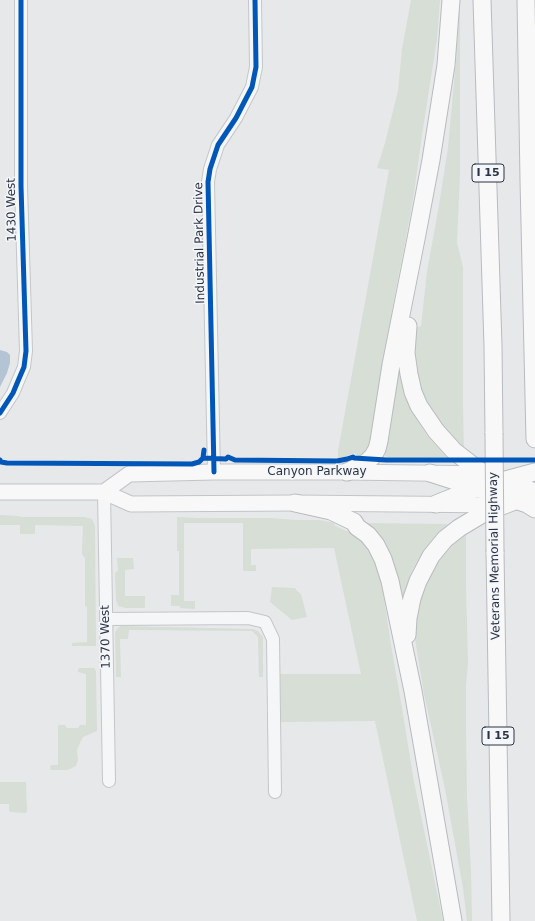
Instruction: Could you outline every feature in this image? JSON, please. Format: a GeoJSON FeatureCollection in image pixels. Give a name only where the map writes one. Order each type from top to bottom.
{"type":"FeatureCollection","features":[{"type":"Feature","properties":{"kind":"highway"},"geometry":{"type":"LineString","coordinates":[[347,472],[367,462],[377,449],[379,441],[391,365],[431,160],[446,65],[451,0]]}},
{"type":"Feature","properties":{"kind":"highway","name":"Veterans Memorial Highway"},"geometry":{"type":"LineString","coordinates":[[482,0],[493,338],[501,921]]}},
{"type":"Feature","properties":{"kind":"highway"},"geometry":{"type":"LineString","coordinates":[[526,0],[535,439]]}},
{"type":"Feature","properties":{"kind":"highway"},"geometry":{"type":"LineString","coordinates":[[415,246],[406,353],[413,392],[419,406],[436,431],[454,450],[476,468],[486,474],[504,481],[527,501]]}},
{"type":"Feature","properties":{"kind":"highway"},"geometry":{"type":"LineString","coordinates":[[430,473],[476,488],[527,501]]}},
{"type":"Feature","properties":{"kind":"highway"},"geometry":{"type":"LineString","coordinates":[[436,504],[476,488],[532,474]]}},
{"type":"Feature","properties":{"kind":"highway"},"geometry":{"type":"LineString","coordinates":[[413,691],[406,635],[407,624],[412,598],[421,575],[431,556],[445,539],[484,513],[527,501]]}},
{"type":"Feature","properties":{"kind":"highway"},"geometry":{"type":"LineString","coordinates":[[295,503],[331,511],[354,522],[357,527],[368,535],[376,545],[383,559],[390,581],[413,691],[453,921]]}},
{"type":"Feature","properties":{"kind":"main road","name":"Canyon Parkway"},"geometry":{"type":"LineString","coordinates":[[104,492],[129,474],[214,472],[532,474]]}},
{"type":"Feature","properties":{"kind":"main road"},"geometry":{"type":"LineString","coordinates":[[0,492],[104,492],[131,504],[436,504],[527,501]]}},
{"type":"Feature","properties":{"kind":"street","name":"1430 West"},"geometry":{"type":"LineString","coordinates":[[0,413],[13,393],[24,367],[26,351],[20,186],[22,0]]}},
{"type":"Feature","properties":{"kind":"street","name":"Industrial Park Drive"},"geometry":{"type":"LineString","coordinates":[[214,472],[208,182],[210,169],[218,145],[236,118],[252,87],[256,66],[255,0]]}},
{"type":"Feature","properties":{"kind":"street","name":"1370 West"},"geometry":{"type":"LineString","coordinates":[[104,492],[109,781]]}},
{"type":"Feature","properties":{"kind":"street"},"geometry":{"type":"LineString","coordinates":[[106,619],[248,618],[265,622],[273,639],[275,792]]}},
{"type":"Feature","properties":{"kind":"shaded area"},"geometry":{"type":"Polygon","coordinates":[[[411,0],[440,0],[437,39],[414,193],[370,441],[363,453],[357,457],[355,453],[338,458],[338,451],[389,170],[377,168],[398,91],[402,49],[411,0]]]}},
{"type":"Feature","properties":{"kind":"shaded area"},"geometry":{"type":"Polygon","coordinates":[[[460,0],[460,174],[457,243],[463,267],[464,452],[441,426],[427,401],[417,375],[414,347],[416,328],[421,326],[427,272],[448,148],[460,0]]]}},
{"type":"Feature","properties":{"kind":"shaded area"},"geometry":{"type":"Polygon","coordinates":[[[398,373],[400,373],[406,399],[414,415],[426,434],[446,457],[385,456],[398,373]]]}},
{"type":"Feature","properties":{"kind":"shaded area"},"geometry":{"type":"Polygon","coordinates":[[[0,515],[22,517],[84,517],[92,519],[95,526],[96,646],[72,646],[72,643],[87,642],[85,558],[82,554],[83,526],[35,525],[35,534],[20,534],[20,525],[0,525],[0,515]]]}},
{"type":"Feature","properties":{"kind":"shaded area"},"geometry":{"type":"Polygon","coordinates":[[[177,517],[320,520],[334,523],[335,526],[361,537],[374,555],[381,578],[414,782],[443,921],[417,921],[375,721],[281,722],[280,674],[361,674],[334,548],[251,549],[251,565],[256,565],[256,571],[243,571],[243,523],[184,523],[184,601],[195,601],[195,609],[180,608],[180,606],[171,606],[171,595],[179,595],[177,517]]]}},
{"type":"Feature","properties":{"kind":"shaded area"},"geometry":{"type":"Polygon","coordinates":[[[359,523],[448,524],[436,535],[423,552],[411,572],[401,602],[359,523]]]}},
{"type":"Feature","properties":{"kind":"shaded area"},"geometry":{"type":"Polygon","coordinates":[[[466,531],[468,663],[466,685],[467,797],[472,921],[467,921],[463,888],[445,789],[424,694],[415,639],[416,618],[425,584],[441,556],[454,541],[466,531]]]}},
{"type":"Feature","properties":{"kind":"shaded area"},"geometry":{"type":"Polygon","coordinates":[[[117,558],[133,558],[134,569],[125,570],[125,596],[145,596],[145,608],[126,608],[118,606],[116,600],[115,573],[118,570],[117,558]]]}},
{"type":"Feature","properties":{"kind":"shaded area"},"geometry":{"type":"Polygon","coordinates":[[[272,587],[295,588],[301,594],[307,617],[292,620],[270,602],[272,587]]]}},
{"type":"Feature","properties":{"kind":"shaded area"},"geometry":{"type":"Polygon","coordinates":[[[121,626],[253,629],[258,631],[263,637],[263,677],[259,677],[258,637],[252,631],[129,630],[128,639],[120,639],[121,677],[116,677],[115,632],[121,626]]]}},
{"type":"Feature","properties":{"kind":"shaded area"},"geometry":{"type":"Polygon","coordinates":[[[79,668],[94,668],[96,671],[97,731],[83,737],[77,750],[78,760],[76,766],[67,770],[51,770],[51,765],[58,765],[58,725],[65,725],[67,728],[78,728],[80,725],[86,725],[86,674],[78,672],[79,668]]]}},
{"type":"Feature","properties":{"kind":"shaded area"},"geometry":{"type":"Polygon","coordinates":[[[0,782],[26,782],[26,813],[11,812],[9,811],[9,804],[0,804],[0,782]]]}},
{"type":"Feature","properties":{"kind":"water"},"geometry":{"type":"Polygon","coordinates":[[[0,350],[7,352],[10,355],[10,363],[0,387],[0,350]]]}},
{"type":"Feature","properties":{"kind":"cycle path"},"geometry":{"type":"LineString","coordinates":[[0,413],[13,393],[24,367],[26,351],[21,186],[21,0]]}},
{"type":"Feature","properties":{"kind":"cycle path"},"geometry":{"type":"LineString","coordinates":[[214,472],[208,182],[210,169],[218,145],[236,118],[252,87],[256,67],[255,0]]}},
{"type":"Feature","properties":{"kind":"cycle path"},"geometry":{"type":"LineString","coordinates":[[0,460],[1,462],[7,463],[192,464],[199,462],[203,458],[204,450]]}},
{"type":"Feature","properties":{"kind":"cycle path"},"geometry":{"type":"LineString","coordinates":[[203,458],[226,459],[228,457],[235,460],[337,461],[353,457],[386,460],[535,460]]}}]}
